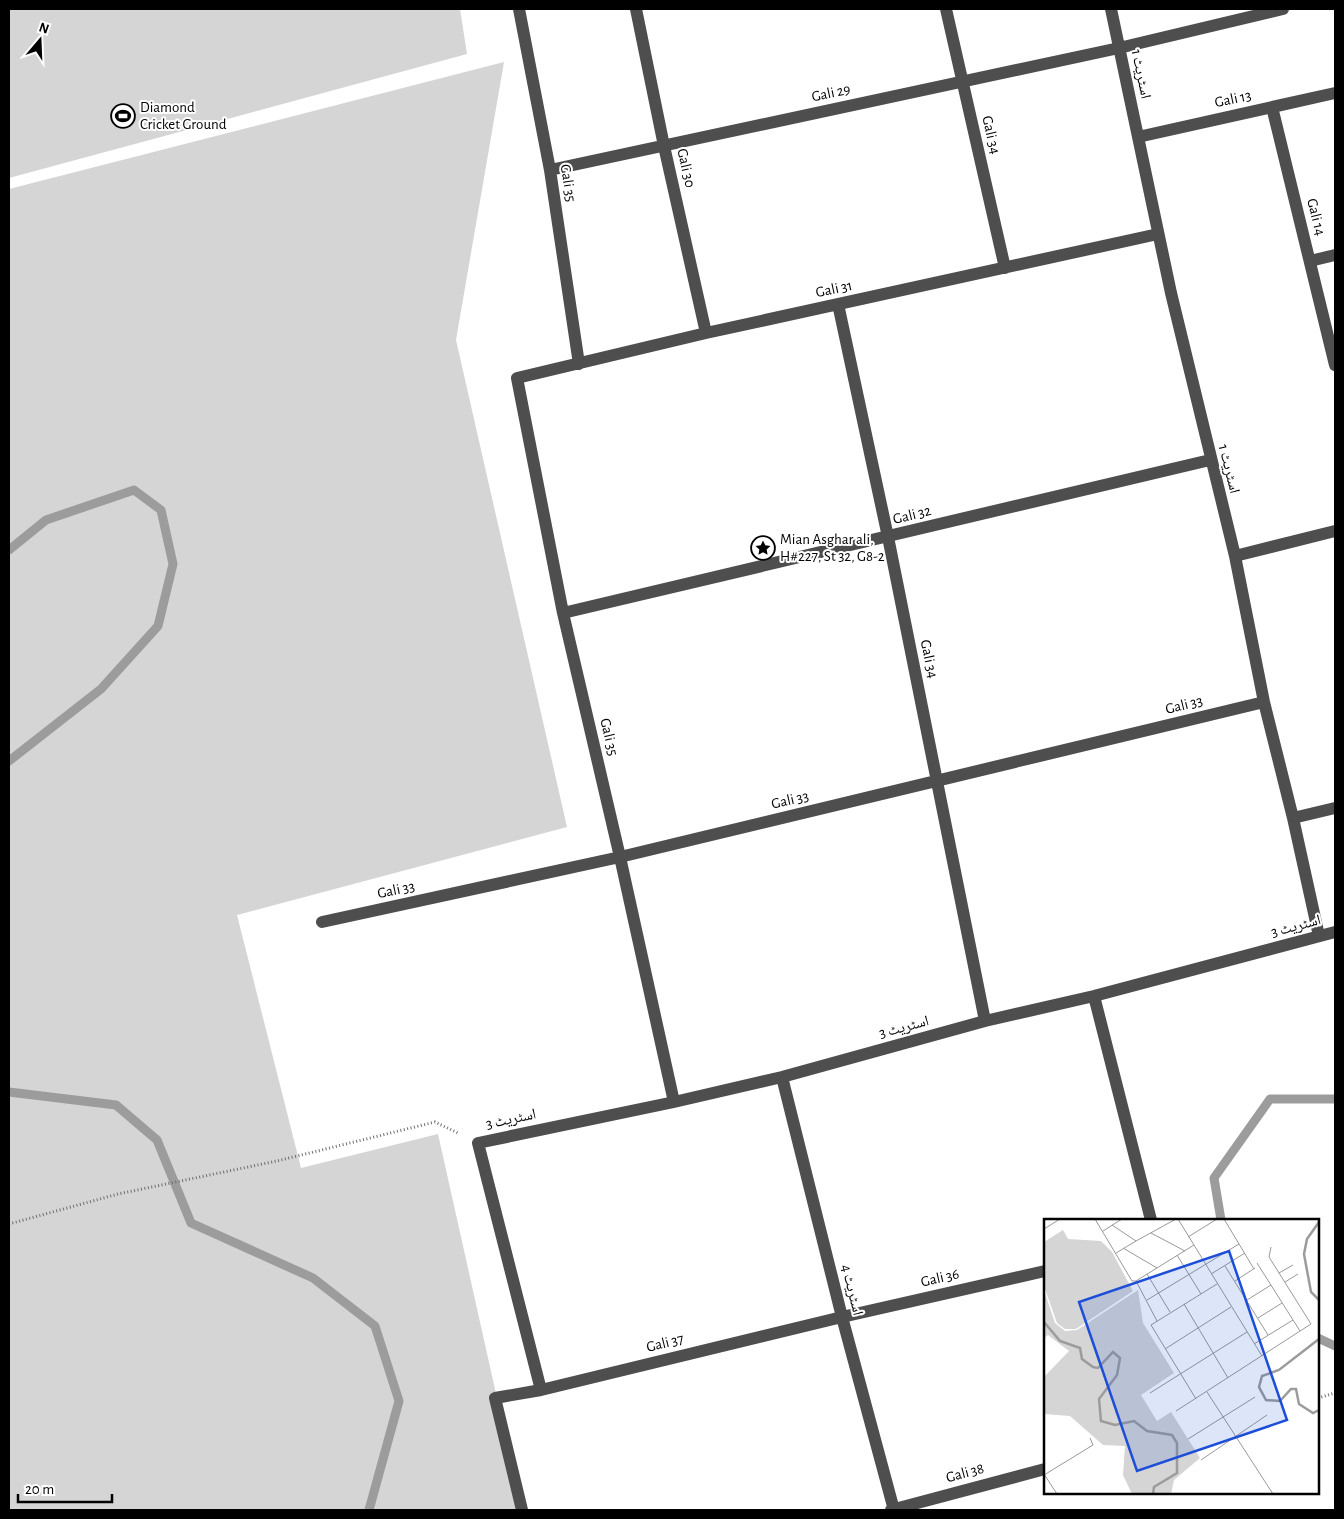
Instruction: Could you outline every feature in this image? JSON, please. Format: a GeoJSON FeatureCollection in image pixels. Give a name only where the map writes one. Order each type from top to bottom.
{"type":"FeatureCollection","features":[{"type":"Feature","properties":{"kind":"street","name":"Gali 35"},"geometry":{"type":"LineString","coordinates":[[520,9],[550,170],[579,364]]}},
{"type":"Feature","properties":{"kind":"street","name":"Gali 30"},"geometry":{"type":"LineString","coordinates":[[636,9],[664,146],[706,333]]}},
{"type":"Feature","properties":{"kind":"street","name":"Gali 34"},"geometry":{"type":"LineString","coordinates":[[946,9],[1005,268]]}},
{"type":"Feature","properties":{"kind":"street","name":"اسٹریٹ 1"},"geometry":{"type":"LineString","coordinates":[[1111,9],[1158,234],[1210,460],[1235,556],[1264,702],[1293,818],[1319,936]]}},
{"type":"Feature","properties":{"kind":"street","name":"Gali 29"},"geometry":{"type":"LineString","coordinates":[[550,170],[1120,48],[1283,9]]}},
{"type":"Feature","properties":{"kind":"street","name":"Gali 13"},"geometry":{"type":"LineString","coordinates":[[1138,137],[1335,93]]}},
{"type":"Feature","properties":{"kind":"street","name":"Gali 14"},"geometry":{"type":"LineString","coordinates":[[1272,107],[1335,365]]}},
{"type":"Feature","properties":{"kind":"street","name":"Gali 31"},"geometry":{"type":"LineString","coordinates":[[517,378],[706,333],[1158,234]]}},
{"type":"Feature","properties":{"kind":"street"},"geometry":{"type":"LineString","coordinates":[[1310,261],[1335,255]]}},
{"type":"Feature","properties":{"kind":"street","name":"Gali 34"},"geometry":{"type":"LineString","coordinates":[[838,304],[888,537],[985,1021]]}},
{"type":"Feature","properties":{"kind":"street","name":"Gali 35"},"geometry":{"type":"LineString","coordinates":[[517,378],[562,613],[620,857],[674,1102]]}},
{"type":"Feature","properties":{"kind":"street","name":"Gali 32"},"geometry":{"type":"LineString","coordinates":[[562,613],[1210,460]]}},
{"type":"Feature","properties":{"kind":"street"},"geometry":{"type":"LineString","coordinates":[[1235,556],[1335,531]]}},
{"type":"Feature","properties":{"kind":"street","name":"Gali 33"},"geometry":{"type":"LineString","coordinates":[[322,922],[620,857],[1264,702]]}},
{"type":"Feature","properties":{"kind":"street"},"geometry":{"type":"LineString","coordinates":[[1293,818],[1335,808]]}},
{"type":"Feature","properties":{"kind":"street","name":"اسٹریٹ 3"},"geometry":{"type":"LineString","coordinates":[[478,1143],[674,1102],[782,1077],[985,1021],[1094,996],[1335,932]]}},
{"type":"Feature","properties":{"kind":"street"},"geometry":{"type":"LineString","coordinates":[[1094,996],[1151,1219]]}},
{"type":"Feature","properties":{"kind":"street","name":"اسٹریٹ 4"},"geometry":{"type":"LineString","coordinates":[[782,1077],[893,1510]]}},
{"type":"Feature","properties":{"kind":"street"},"geometry":{"type":"LineString","coordinates":[[478,1143],[541,1390]]}},
{"type":"Feature","properties":{"kind":"street","name":"Gali 36"},"geometry":{"type":"LineString","coordinates":[[842,1316],[1044,1271]]}},
{"type":"Feature","properties":{"kind":"street","name":"Gali 37"},"geometry":{"type":"LineString","coordinates":[[522,1510],[495,1398],[541,1390],[842,1316]]}},
{"type":"Feature","properties":{"kind":"street","name":"Gali 38"},"geometry":{"type":"LineString","coordinates":[[893,1510],[1044,1469]]}},
{"type":"Feature","properties":{"kind":"path"},"geometry":{"type":"LineString","coordinates":[[9,1224],[118,1194],[277,1161],[435,1122],[478,1143]]}},
{"type":"Feature","properties":{"kind":"path"},"geometry":{"type":"LineString","coordinates":[[1319,1398],[1335,1393]]}},
{"type":"Feature","properties":{"kind":"shaded area","name":"Diamond Cricket Ground"},"geometry":{"type":"Polygon","coordinates":[[[9,9],[460,9],[467,54],[9,178],[9,9]]]}},
{"type":"Feature","properties":{"kind":"shaded area"},"geometry":{"type":"Polygon","coordinates":[[[504,62],[456,340],[567,827],[237,915],[301,1168],[438,1134],[522,1510],[9,1510],[9,189],[504,62]]]}},
{"type":"Feature","properties":{"kind":"waterway"},"geometry":{"type":"LineString","coordinates":[[9,550],[46,520],[134,490],[161,510],[173,564],[158,626],[101,689],[9,761]]}},
{"type":"Feature","properties":{"kind":"waterway"},"geometry":{"type":"LineString","coordinates":[[9,1092],[116,1105],[157,1140],[191,1223],[313,1278],[375,1326],[399,1401],[369,1510]]}},
{"type":"Feature","properties":{"kind":"waterway"},"geometry":{"type":"LineString","coordinates":[[1221,1219],[1214,1178],[1270,1099],[1335,1099]]}},
{"type":"Feature","properties":{"kind":"waterway"},"geometry":{"type":"LineString","coordinates":[[1319,1338],[1335,1346]]}},
{"type":"Feature","properties":{"kind":"place","name":"Diamond Cricket Ground"},"geometry":{"type":"Point","coordinates":[123,116]}},
{"type":"Feature","properties":{"kind":"place","name":"Mian Asghar ali, H#227, St 32, G8-2"},"geometry":{"type":"Point","coordinates":[763,548]}}]}
